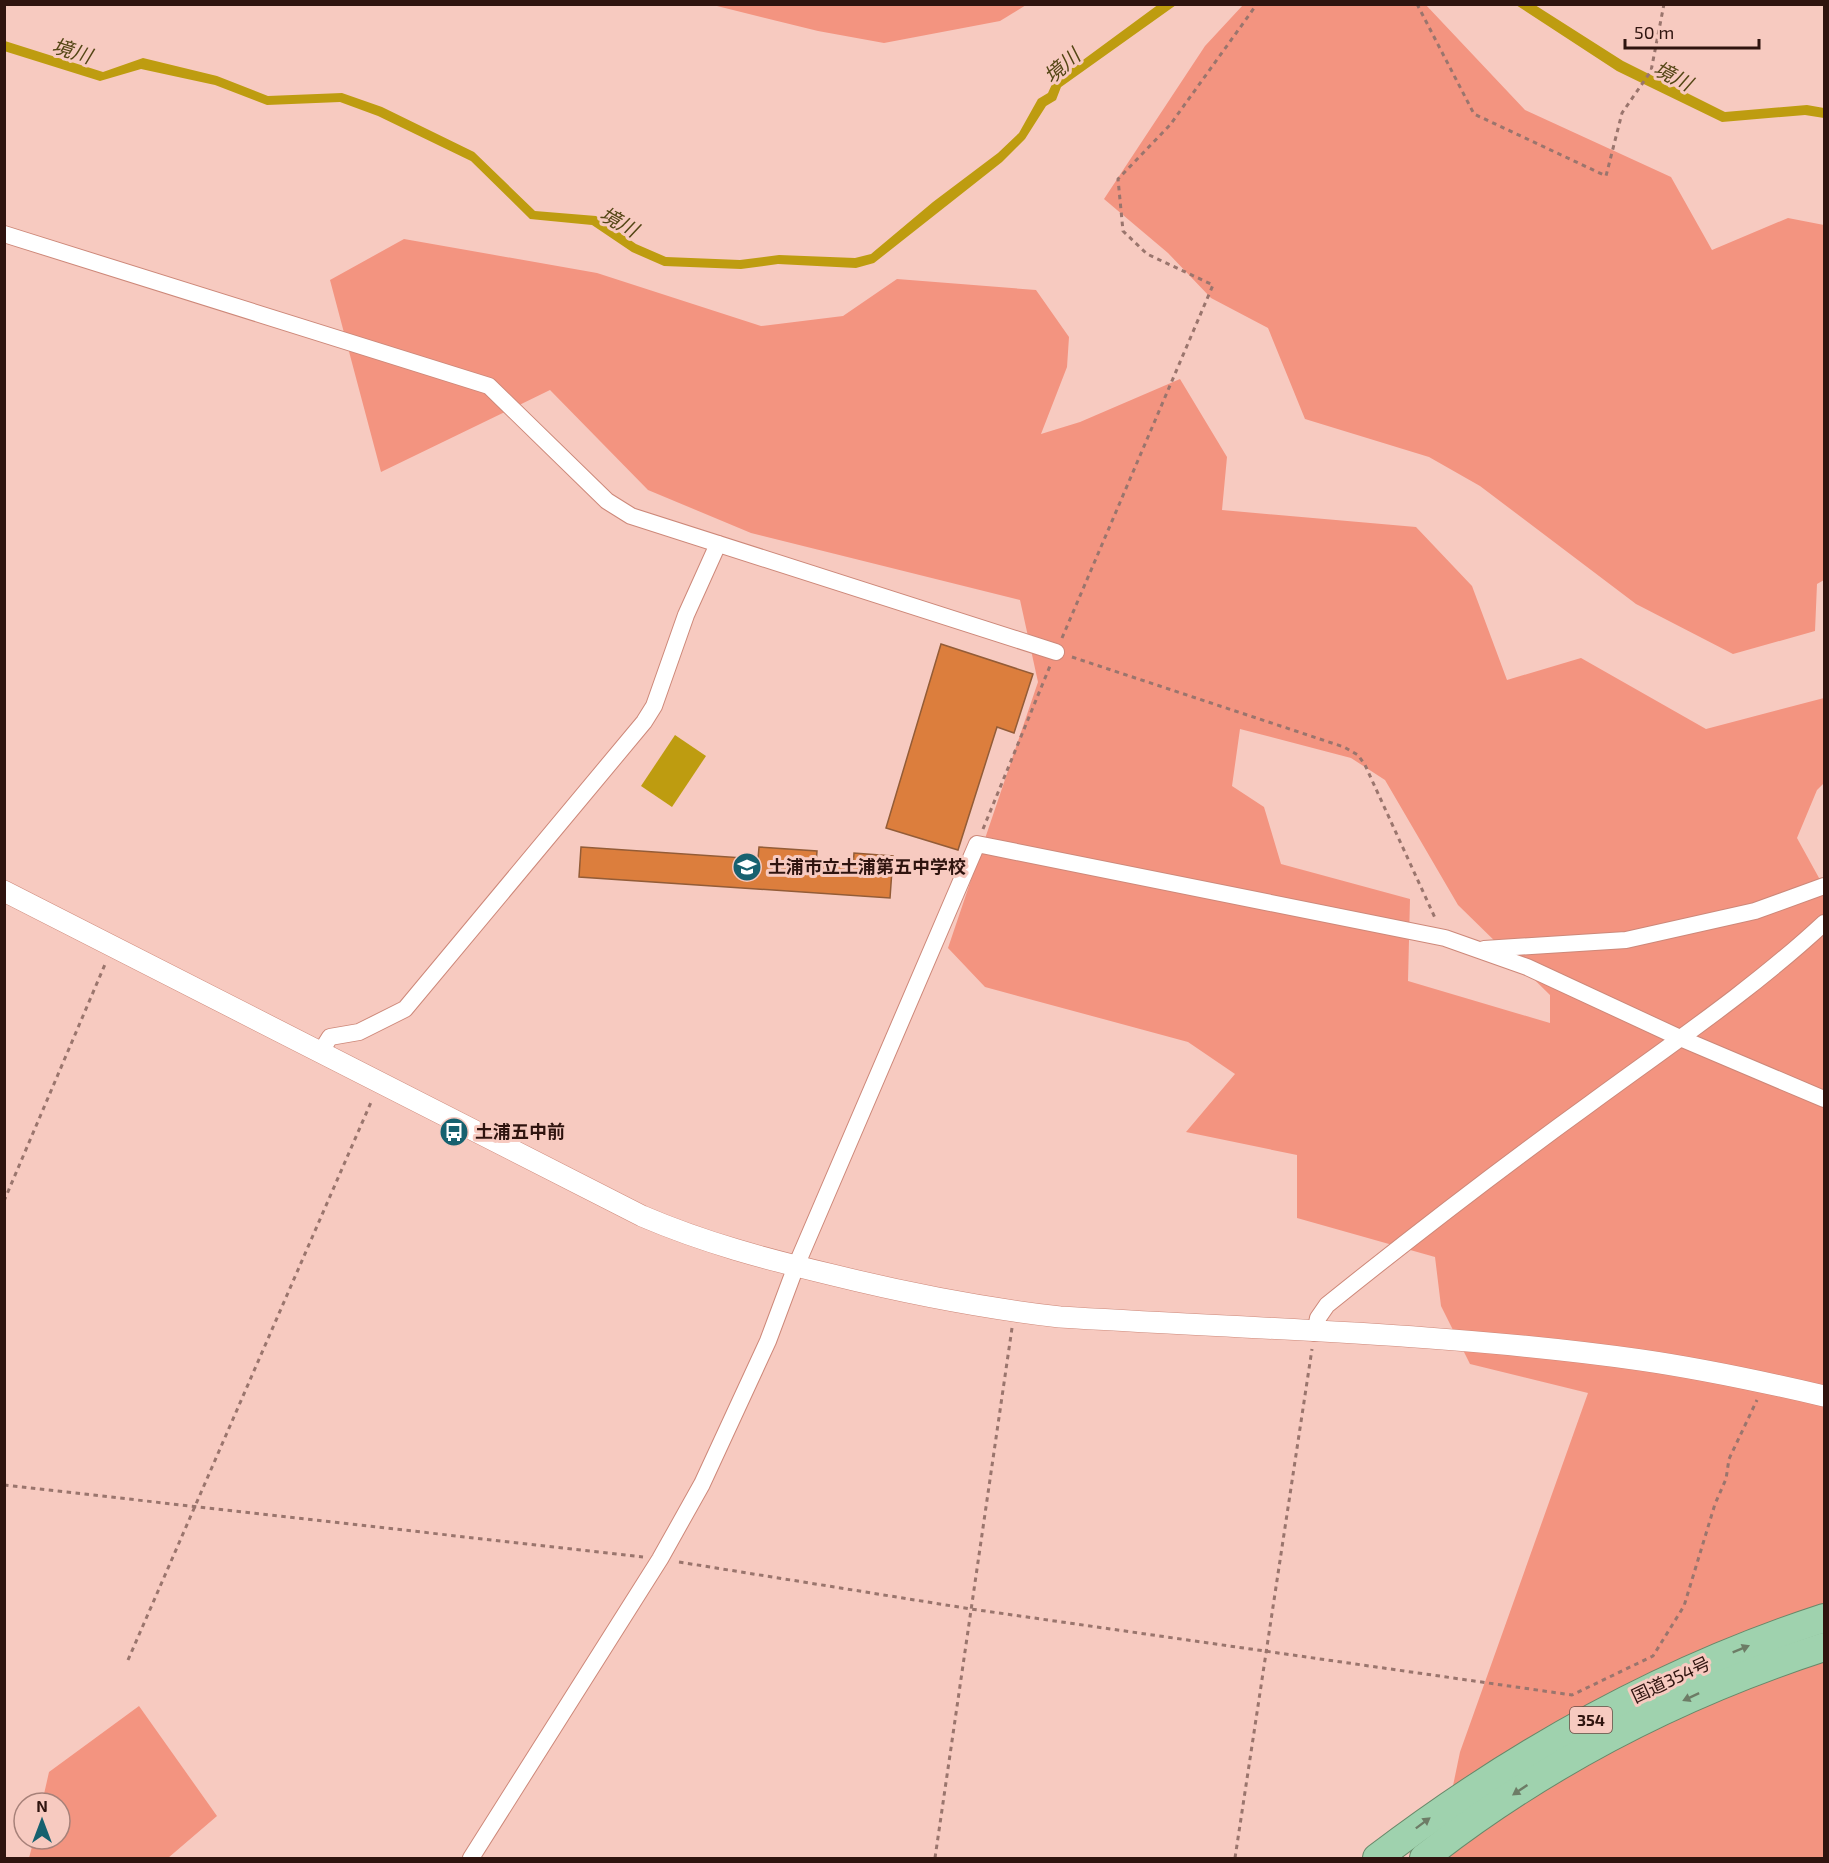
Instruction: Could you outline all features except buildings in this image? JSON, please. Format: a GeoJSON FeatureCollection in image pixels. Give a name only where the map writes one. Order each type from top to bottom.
{"type":"FeatureCollection","features":[{"type":"Feature","properties":{"kind":"highway","name":"国道354号"},"geometry":{"type":"LineString","coordinates":[[1377,1858],[1434,1815],[1525,1755],[1694,1668],[1824,1618]]}},
{"type":"Feature","properties":{"kind":"highway","name":"国道354号"},"geometry":{"type":"LineString","coordinates":[[1425,1858],[1494,1807],[1597,1744],[1698,1694],[1761,1667],[1824,1647]]}},
{"type":"Feature","properties":{"kind":"street"},"geometry":{"type":"LineString","coordinates":[[4,234],[489,386],[607,501],[631,516],[1056,652]]}},
{"type":"Feature","properties":{"kind":"street"},"geometry":{"type":"LineString","coordinates":[[320,1053],[330,1038],[359,1032],[405,1009],[644,722],[654,706],[686,615],[718,544]]}},
{"type":"Feature","properties":{"kind":"street"},"geometry":{"type":"LineString","coordinates":[[471,1858],[660,1559],[706,1474],[768,1341],[796,1266],[977,844],[1444,938],[1527,967],[1680,1038],[1824,1099]]}},
{"type":"Feature","properties":{"kind":"street"},"geometry":{"type":"LineString","coordinates":[[1477,949],[1626,940],[1755,911],[1824,886]]}},
{"type":"Feature","properties":{"kind":"street"},"geometry":{"type":"LineString","coordinates":[[4,891],[642,1216],[693,1239],[958,1304],[1014,1312],[1060,1317],[1467,1342],[1590,1354],[1642,1360],[1765,1382],[1824,1396]]}},
{"type":"Feature","properties":{"kind":"street"},"geometry":{"type":"LineString","coordinates":[[1315,1332],[1318,1318],[1327,1305],[1458,1200],[1680,1038],[1795,950],[1824,923]]}},
{"type":"Feature","properties":{"kind":"path"},"geometry":{"type":"LineString","coordinates":[[977,844],[1056,652],[1213,285],[1147,254],[1123,231],[1118,179],[1170,125],[1257,4]]}},
{"type":"Feature","properties":{"kind":"path"},"geometry":{"type":"LineString","coordinates":[[1418,4],[1474,114],[1606,176],[1622,112],[1650,72],[1664,4]]}},
{"type":"Feature","properties":{"kind":"path"},"geometry":{"type":"LineString","coordinates":[[1056,652],[1344,747],[1358,756],[1365,765],[1444,938]]}},
{"type":"Feature","properties":{"kind":"path"},"geometry":{"type":"LineString","coordinates":[[4,1201],[113,946]]}},
{"type":"Feature","properties":{"kind":"path"},"geometry":{"type":"LineString","coordinates":[[128,1660],[379,1082]]}},
{"type":"Feature","properties":{"kind":"path"},"geometry":{"type":"LineString","coordinates":[[935,1858],[1014,1312]]}},
{"type":"Feature","properties":{"kind":"path"},"geometry":{"type":"LineString","coordinates":[[1235,1858],[1315,1332]]}},
{"type":"Feature","properties":{"kind":"path"},"geometry":{"type":"LineString","coordinates":[[4,1485],[660,1559],[971,1610],[1572,1695],[1653,1656],[1684,1606],[1715,1504],[1726,1479],[1729,1459],[1765,1382]]}},
{"type":"Feature","properties":{"kind":"shaded area"},"geometry":{"type":"Polygon","coordinates":[[[1159,4],[1176,5],[1061,87],[1056,100],[1046,106],[1025,139],[1002,162],[874,263],[856,268],[778,264],[741,269],[664,266],[632,252],[592,225],[530,219],[471,161],[378,116],[340,102],[267,105],[215,85],[141,69],[100,81],[4,51],[5,41],[103,72],[143,58],[217,76],[268,96],[342,93],[382,107],[474,152],[535,211],[596,216],[636,244],[666,257],[740,260],[779,255],[855,258],[871,254],[933,202],[998,153],[1019,133],[1038,99],[1048,93],[1053,82],[1159,4]]]}},
{"type":"Feature","properties":{"kind":"shaded area"},"geometry":{"type":"Polygon","coordinates":[[[1425,4],[1525,110],[1671,177],[1712,250],[1788,218],[1824,225],[1824,580],[1817,584],[1815,631],[1733,654],[1636,604],[1480,486],[1429,457],[1305,419],[1268,328],[1211,298],[1168,253],[1104,199],[1205,46],[1243,5],[1425,4]]]}},
{"type":"Feature","properties":{"kind":"shaded area"},"geometry":{"type":"Polygon","coordinates":[[[713,5],[1026,5],[1000,21],[884,43],[818,31],[713,5]]]}},
{"type":"Feature","properties":{"kind":"shaded area"},"geometry":{"type":"Polygon","coordinates":[[[1516,5],[1535,5],[1623,61],[1725,112],[1807,105],[1824,108],[1824,118],[1805,115],[1722,122],[1617,71],[1516,5]]]}},
{"type":"Feature","properties":{"kind":"shaded area"},"geometry":{"type":"Polygon","coordinates":[[[404,239],[597,273],[761,326],[843,316],[897,279],[1036,290],[1069,337],[1067,367],[1041,434],[1080,422],[1180,379],[1227,457],[1222,510],[1416,527],[1472,586],[1507,680],[1581,658],[1706,729],[1824,698],[1824,783],[1817,790],[1797,838],[1824,887],[1824,1858],[1438,1858],[1460,1752],[1588,1393],[1470,1364],[1441,1306],[1435,1257],[1297,1218],[1297,1155],[1186,1132],[1235,1074],[1188,1042],[985,987],[948,948],[1038,682],[1020,600],[751,533],[648,490],[550,390],[381,472],[330,280],[404,239]],[[1240,729],[1232,786],[1264,807],[1281,864],[1410,899],[1408,981],[1550,1023],[1550,995],[1458,905],[1385,780],[1351,758],[1240,729]]]}},
{"type":"Feature","properties":{"kind":"shaded area"},"geometry":{"type":"Polygon","coordinates":[[[675,735],[706,756],[672,807],[641,786],[675,735]]]}},
{"type":"Feature","properties":{"kind":"shaded area"},"geometry":{"type":"Polygon","coordinates":[[[139,1706],[217,1816],[168,1858],[29,1858],[31,1851],[72,1851],[72,1791],[45,1791],[49,1772],[139,1706]]]}},
{"type":"Feature","properties":{"kind":"place","name":"土浦市立土浦第五中学校"},"geometry":{"type":"Point","coordinates":[747,867]}},
{"type":"Feature","properties":{"kind":"place","name":"土浦五中前"},"geometry":{"type":"Point","coordinates":[454,1132]}},
{"type":"Feature","properties":{"kind":"water label","name":"境川"},"geometry":{"type":"Point","coordinates":[72,51]}},
{"type":"Feature","properties":{"kind":"water label","name":"境川"},"geometry":{"type":"Point","coordinates":[1062,66]}},
{"type":"Feature","properties":{"kind":"water label","name":"境川"},"geometry":{"type":"Point","coordinates":[1673,76]}},
{"type":"Feature","properties":{"kind":"water label","name":"境川"},"geometry":{"type":"Point","coordinates":[619,222]}}]}
